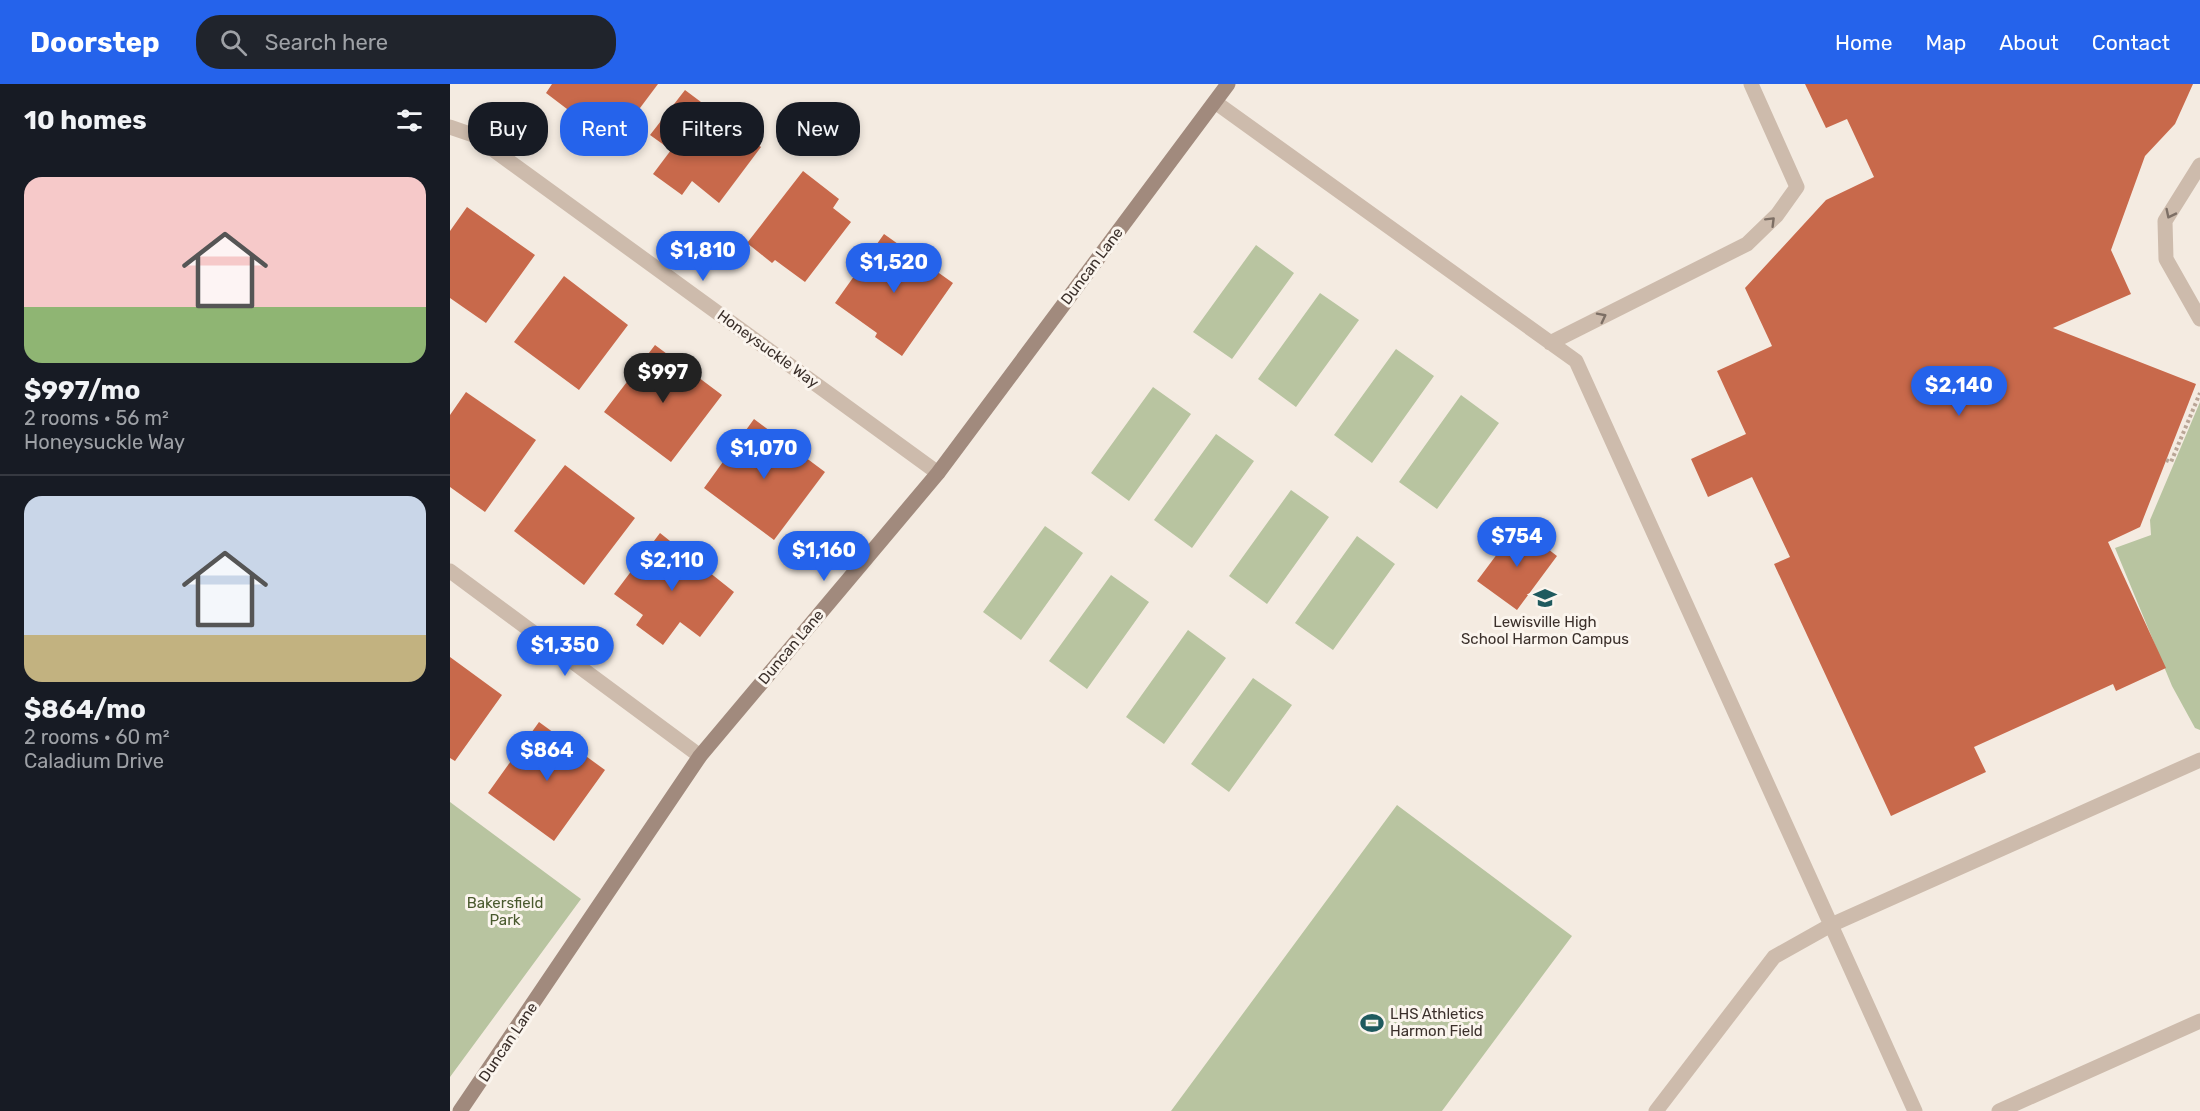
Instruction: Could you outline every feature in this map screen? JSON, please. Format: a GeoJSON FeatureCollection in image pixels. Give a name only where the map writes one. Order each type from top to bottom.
{"type":"FeatureCollection","features":[{"type":"Feature","properties":{"kind":"street","name":"Duncan Lane"},"geometry":{"type":"LineString","coordinates":[[460,1111],[700,756],[938,473],[1228,84]]}},
{"type":"Feature","properties":{"kind":"street"},"geometry":{"type":"LineString","coordinates":[[1550,343],[1747,244],[1777,215],[1797,187],[1751,84]]}},
{"type":"Feature","properties":{"kind":"street"},"geometry":{"type":"LineString","coordinates":[[1215,102],[1576,361],[1915,1111]]}},
{"type":"Feature","properties":{"kind":"street","name":"Honeysuckle Way"},"geometry":{"type":"LineString","coordinates":[[450,127],[473,135],[938,473]]}},
{"type":"Feature","properties":{"kind":"street"},"geometry":{"type":"LineString","coordinates":[[2200,165],[2165,220],[2166,259],[2200,319]]}},
{"type":"Feature","properties":{"kind":"street"},"geometry":{"type":"LineString","coordinates":[[450,571],[700,756]]}},
{"type":"Feature","properties":{"kind":"street"},"geometry":{"type":"LineString","coordinates":[[1656,1111],[1774,957],[1831,925],[2200,760]]}},
{"type":"Feature","properties":{"kind":"street"},"geometry":{"type":"LineString","coordinates":[[1999,1111],[2200,1021]]}},
{"type":"Feature","properties":{"kind":"path"},"geometry":{"type":"LineString","coordinates":[[2166,460],[2171,462],[2200,393]]}},
{"type":"Feature","properties":{"kind":"green space"},"geometry":{"type":"Polygon","coordinates":[[[1256,245],[1294,273],[1232,359],[1193,332],[1256,245]]]}},
{"type":"Feature","properties":{"kind":"green space"},"geometry":{"type":"Polygon","coordinates":[[[1320,293],[1359,320],[1296,407],[1258,379],[1320,293]]]}},
{"type":"Feature","properties":{"kind":"green space"},"geometry":{"type":"Polygon","coordinates":[[[1396,349],[1434,376],[1372,463],[1334,435],[1396,349]]]}},
{"type":"Feature","properties":{"kind":"green space"},"geometry":{"type":"Polygon","coordinates":[[[1153,387],[1191,414],[1129,501],[1091,473],[1153,387]]]}},
{"type":"Feature","properties":{"kind":"green space"},"geometry":{"type":"Polygon","coordinates":[[[1461,395],[1499,423],[1437,509],[1399,482],[1461,395]]]}},
{"type":"Feature","properties":{"kind":"green space"},"geometry":{"type":"Polygon","coordinates":[[[2200,402],[2200,730],[2195,728],[2172,686],[2115,548],[2151,535],[2150,520],[2200,402]]]}},
{"type":"Feature","properties":{"kind":"green space"},"geometry":{"type":"Polygon","coordinates":[[[1216,434],[1254,461],[1192,548],[1154,520],[1216,434]]]}},
{"type":"Feature","properties":{"kind":"green space"},"geometry":{"type":"Polygon","coordinates":[[[1291,490],[1329,517],[1267,604],[1229,576],[1291,490]]]}},
{"type":"Feature","properties":{"kind":"green space"},"geometry":{"type":"Polygon","coordinates":[[[1045,526],[1083,553],[1021,640],[983,612],[1045,526]]]}},
{"type":"Feature","properties":{"kind":"green space"},"geometry":{"type":"Polygon","coordinates":[[[1357,536],[1395,564],[1333,650],[1295,623],[1357,536]]]}},
{"type":"Feature","properties":{"kind":"green space"},"geometry":{"type":"Polygon","coordinates":[[[1111,575],[1149,602],[1087,689],[1049,661],[1111,575]]]}},
{"type":"Feature","properties":{"kind":"green space"},"geometry":{"type":"Polygon","coordinates":[[[1188,630],[1226,658],[1164,744],[1126,717],[1188,630]]]}},
{"type":"Feature","properties":{"kind":"green space"},"geometry":{"type":"Polygon","coordinates":[[[1253,678],[1292,705],[1229,792],[1191,764],[1253,678]]]}},
{"type":"Feature","properties":{"kind":"green space","name":"Bakersfield Park"},"geometry":{"type":"Polygon","coordinates":[[[450,802],[581,899],[450,1077],[450,802]]]}},
{"type":"Feature","properties":{"kind":"green space","name":"LHS Athletics Harmon Field"},"geometry":{"type":"Polygon","coordinates":[[[1397,805],[1572,936],[1442,1111],[1171,1111],[1397,805]]]}},
{"type":"Feature","properties":{"kind":"building"},"geometry":{"type":"Polygon","coordinates":[[[552,84],[658,84],[644,102],[560,104],[546,93],[552,84]]]}},
{"type":"Feature","properties":{"kind":"building"},"geometry":{"type":"Polygon","coordinates":[[[1805,84],[2193,84],[2175,124],[2145,156],[2111,250],[2131,294],[2053,328],[2196,384],[2140,527],[2108,542],[2166,668],[2116,691],[2113,684],[1974,747],[1986,772],[1891,816],[1774,564],[1790,557],[1752,477],[1708,497],[1691,459],[1746,434],[1717,371],[1772,346],[1745,288],[1826,200],[1874,177],[1847,119],[1826,128],[1805,84]]]}},
{"type":"Feature","properties":{"kind":"building"},"geometry":{"type":"Polygon","coordinates":[[[685,90],[701,102],[676,102],[685,90]]]}},
{"type":"Feature","properties":{"kind":"building"},"geometry":{"type":"Polygon","coordinates":[[[660,122],[660,142],[650,135],[660,122]]]}},
{"type":"Feature","properties":{"kind":"building"},"geometry":{"type":"Polygon","coordinates":[[[666,156],[754,156],[719,203],[692,181],[682,195],[653,174],[666,156]]]}},
{"type":"Feature","properties":{"kind":"building"},"geometry":{"type":"Polygon","coordinates":[[[803,171],[839,199],[833,208],[851,222],[805,282],[775,260],[772,263],[747,243],[803,171]]]}},
{"type":"Feature","properties":{"kind":"building"},"geometry":{"type":"Polygon","coordinates":[[[467,207],[535,255],[486,323],[450,298],[450,231],[467,207]]]}},
{"type":"Feature","properties":{"kind":"building"},"geometry":{"type":"Polygon","coordinates":[[[884,234],[953,283],[902,356],[875,337],[877,333],[835,303],[884,234]]]}},
{"type":"Feature","properties":{"kind":"building"},"geometry":{"type":"Polygon","coordinates":[[[564,276],[628,325],[579,390],[514,342],[564,276]]]}},
{"type":"Feature","properties":{"kind":"building"},"geometry":{"type":"Polygon","coordinates":[[[655,345],[722,395],[671,462],[604,412],[655,345]]]}},
{"type":"Feature","properties":{"kind":"building"},"geometry":{"type":"Polygon","coordinates":[[[466,392],[536,440],[485,512],[450,487],[450,415],[466,392]]]}},
{"type":"Feature","properties":{"kind":"building"},"geometry":{"type":"Polygon","coordinates":[[[754,419],[825,472],[774,540],[704,488],[754,419]]]}},
{"type":"Feature","properties":{"kind":"building"},"geometry":{"type":"Polygon","coordinates":[[[565,465],[635,518],[584,585],[514,531],[565,465]]]}},
{"type":"Feature","properties":{"kind":"building"},"geometry":{"type":"Polygon","coordinates":[[[1518,526],[1557,556],[1517,610],[1477,581],[1518,526]]]}},
{"type":"Feature","properties":{"kind":"building"},"geometry":{"type":"Polygon","coordinates":[[[660,533],[734,592],[700,637],[680,622],[663,645],[636,625],[643,615],[614,594],[660,533]]]}},
{"type":"Feature","properties":{"kind":"building"},"geometry":{"type":"Polygon","coordinates":[[[450,657],[502,695],[455,761],[450,758],[450,657]]]}},
{"type":"Feature","properties":{"kind":"building"},"geometry":{"type":"Polygon","coordinates":[[[539,722],[605,770],[554,841],[488,793],[539,722]]]}},
{"type":"Feature","properties":{"kind":"place","name":"Lewisville High School Harmon Campus"},"geometry":{"type":"Point","coordinates":[1545,598]}},
{"type":"Feature","properties":{"kind":"place","name":"LHS Athletics Harmon Field"},"geometry":{"type":"Point","coordinates":[1372,1023]}}]}
